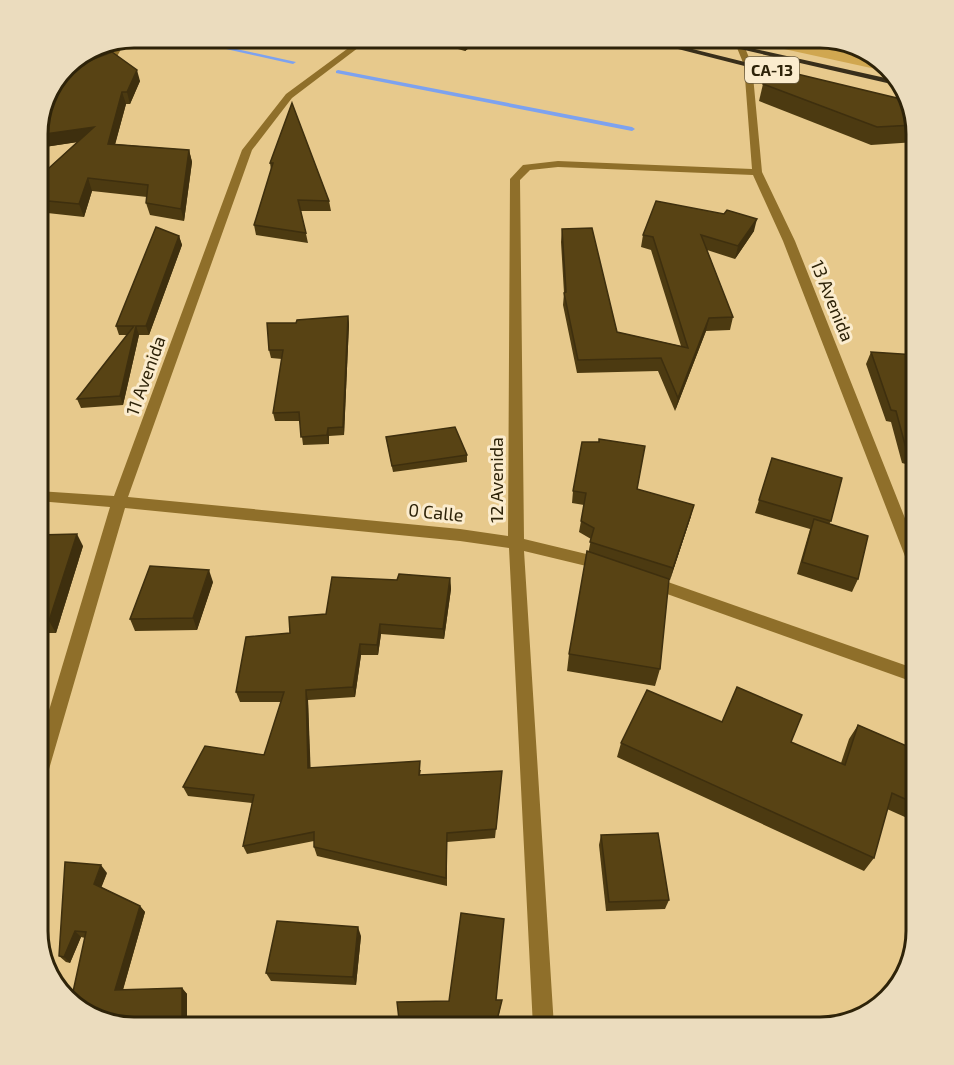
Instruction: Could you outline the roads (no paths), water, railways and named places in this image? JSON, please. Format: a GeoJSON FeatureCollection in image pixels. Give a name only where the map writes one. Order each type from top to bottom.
{"type":"FeatureCollection","features":[{"type":"Feature","properties":{"kind":"main road","name":"CA-13"},"geometry":{"type":"LineString","coordinates":[[679,48],[793,75]]}},
{"type":"Feature","properties":{"kind":"main road","name":"CA-13"},"geometry":{"type":"LineString","coordinates":[[758,48],[887,81]]}},
{"type":"Feature","properties":{"kind":"street","name":"11 Avenida"},"geometry":{"type":"LineString","coordinates":[[48,742],[119,502],[247,150],[289,96],[354,48]]}},
{"type":"Feature","properties":{"kind":"street","name":"13 Avenida"},"geometry":{"type":"LineString","coordinates":[[740,48],[748,65],[757,172],[789,241],[906,539]]}},
{"type":"Feature","properties":{"kind":"street"},"geometry":{"type":"LineString","coordinates":[[91,68],[111,60],[118,50]]}},
{"type":"Feature","properties":{"kind":"street","name":"12 Avenida"},"geometry":{"type":"LineString","coordinates":[[543,1017],[516,543],[515,179],[527,167],[558,164],[757,172]]}},
{"type":"Feature","properties":{"kind":"street","name":"0 Calle"},"geometry":{"type":"LineString","coordinates":[[48,497],[460,535],[516,543],[615,569]]}},
{"type":"Feature","properties":{"kind":"street"},"geometry":{"type":"LineString","coordinates":[[638,577],[906,672]]}},
{"type":"Feature","properties":{"kind":"waterway"},"geometry":{"type":"LineString","coordinates":[[227,48],[293,62]]}},
{"type":"Feature","properties":{"kind":"waterway"},"geometry":{"type":"LineString","coordinates":[[338,72],[632,129]]}}]}
